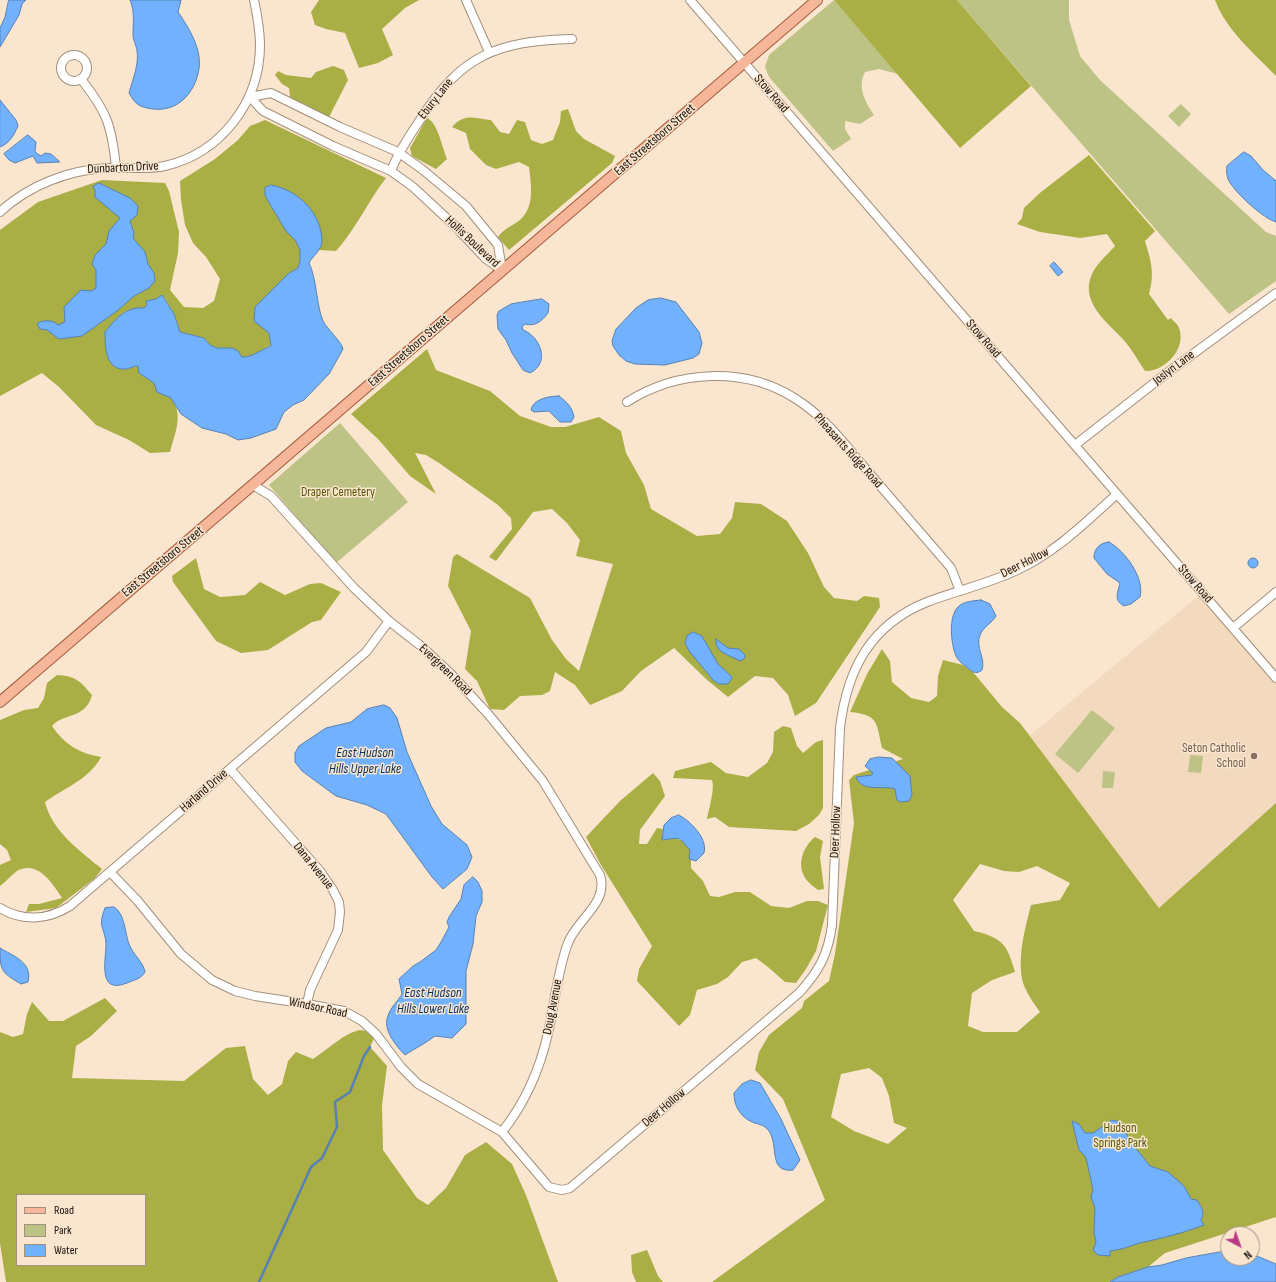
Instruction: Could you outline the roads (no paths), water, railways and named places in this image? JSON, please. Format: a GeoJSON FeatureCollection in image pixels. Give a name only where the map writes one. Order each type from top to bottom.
{"type":"FeatureCollection","features":[{"type":"Feature","properties":{"kind":"main road","name":"East Streetsboro Street"},"geometry":{"type":"LineString","coordinates":[[0,702],[817,0]]}},
{"type":"Feature","properties":{"kind":"street","name":"Dunbarton Drive"},"geometry":{"type":"LineString","coordinates":[[0,212],[28,191],[57,178],[88,169],[147,168],[164,166],[178,162],[202,151],[226,131],[240,114],[250,97],[257,68],[260,45],[254,0]]}},
{"type":"Feature","properties":{"kind":"street"},"geometry":{"type":"LineString","coordinates":[[466,0],[488,52]]}},
{"type":"Feature","properties":{"kind":"street","name":"Stow Road"},"geometry":{"type":"LineString","coordinates":[[690,0],[1276,678]]}},
{"type":"Feature","properties":{"kind":"street","name":"Ebury Lane"},"geometry":{"type":"LineString","coordinates":[[391,171],[398,152],[445,85],[466,67],[488,52],[519,43],[572,39]]}},
{"type":"Feature","properties":{"kind":"street"},"geometry":{"type":"LineString","coordinates":[[81,79],[98,100],[108,118],[116,168]]}},
{"type":"Feature","properties":{"kind":"street","name":"Hollis Boulevard"},"geometry":{"type":"LineString","coordinates":[[250,97],[271,93],[340,127],[398,152],[423,170],[466,206],[498,245],[502,270]]}},
{"type":"Feature","properties":{"kind":"street","name":"Hollis Boulevard"},"geometry":{"type":"LineString","coordinates":[[250,97],[263,111],[333,146],[391,171],[413,186],[455,226],[486,259],[502,270]]}},
{"type":"Feature","properties":{"kind":"street","name":"Joslyn Lane"},"geometry":{"type":"LineString","coordinates":[[1074,445],[1167,373],[1276,293]]}},
{"type":"Feature","properties":{"kind":"street","name":"Pheasants Ridge Road"},"geometry":{"type":"LineString","coordinates":[[627,402],[648,390],[669,383],[702,376],[722,376],[754,381],[795,398],[815,413],[836,434],[951,568],[960,591]]}},
{"type":"Feature","properties":{"kind":"street","name":"Evergreen Road"},"geometry":{"type":"LineString","coordinates":[[253,485],[271,496],[354,588],[389,621],[421,646],[451,674],[526,757],[543,781],[600,875],[603,883]]}},
{"type":"Feature","properties":{"kind":"street","name":"Deer Hollow"},"geometry":{"type":"LineString","coordinates":[[555,1190],[570,1188],[799,993],[811,980],[829,947],[832,925],[840,728],[843,702],[849,680],[864,652],[893,622],[926,603],[1014,571],[1039,559],[1061,544],[1117,494]]}},
{"type":"Feature","properties":{"kind":"street"},"geometry":{"type":"LineString","coordinates":[[1233,628],[1276,592]]}},
{"type":"Feature","properties":{"kind":"street","name":"Harland Drive"},"geometry":{"type":"LineString","coordinates":[[0,908],[21,917],[29,918],[50,916],[70,906],[366,652],[389,621]]}},
{"type":"Feature","properties":{"kind":"street","name":"Dana Avenue"},"geometry":{"type":"LineString","coordinates":[[230,769],[320,871],[339,902],[340,912],[338,930],[310,990],[307,1004]]}},
{"type":"Feature","properties":{"kind":"street","name":"Windsor Road"},"geometry":{"type":"LineString","coordinates":[[110,872],[137,900],[181,954],[212,980],[235,991],[255,996],[344,1011],[362,1021],[376,1034],[401,1067],[418,1084],[502,1132],[549,1187],[555,1190]]}},
{"type":"Feature","properties":{"kind":"street","name":"Doug Avenue"},"geometry":{"type":"LineString","coordinates":[[502,1132],[525,1096],[540,1062],[548,1033],[560,970],[568,942],[576,927],[600,897],[603,883]]}},
{"type":"Feature","properties":{"kind":"water"},"geometry":{"type":"Polygon","coordinates":[[[9,0],[26,0],[22,4],[19,15],[0,47],[0,28],[5,17],[9,0]]]}},
{"type":"Feature","properties":{"kind":"water"},"geometry":{"type":"Polygon","coordinates":[[[130,0],[181,0],[178,12],[197,46],[199,54],[199,69],[194,86],[189,93],[184,99],[170,107],[153,109],[141,106],[136,103],[129,93],[137,61],[137,50],[133,37],[132,4],[130,0]]]}},
{"type":"Feature","properties":{"kind":"water"},"geometry":{"type":"Polygon","coordinates":[[[0,100],[16,120],[18,126],[9,141],[0,147],[0,100]]]}},
{"type":"Feature","properties":{"kind":"water"},"geometry":{"type":"Polygon","coordinates":[[[28,135],[36,142],[35,152],[41,156],[45,153],[51,154],[60,162],[37,163],[33,156],[15,163],[9,160],[4,154],[28,135]]]}},
{"type":"Feature","properties":{"kind":"water"},"geometry":{"type":"Polygon","coordinates":[[[1244,152],[1251,156],[1263,170],[1276,181],[1276,222],[1252,206],[1235,189],[1229,180],[1227,166],[1244,152]]]}},
{"type":"Feature","properties":{"kind":"water"},"geometry":{"type":"Polygon","coordinates":[[[99,183],[130,198],[138,206],[137,215],[130,221],[134,233],[133,238],[145,252],[148,264],[154,273],[155,281],[149,288],[134,296],[117,311],[82,336],[59,339],[47,330],[40,329],[37,324],[39,322],[51,321],[58,325],[65,322],[64,307],[81,290],[91,291],[96,288],[96,270],[92,264],[95,255],[106,244],[109,231],[120,218],[95,197],[95,190],[93,187],[99,183]]]}},
{"type":"Feature","properties":{"kind":"water"},"geometry":{"type":"Polygon","coordinates":[[[271,185],[291,192],[299,198],[307,205],[318,222],[321,232],[322,245],[309,263],[314,276],[323,321],[343,349],[329,374],[304,400],[293,405],[284,412],[276,429],[251,438],[238,440],[226,434],[202,428],[181,414],[171,398],[157,392],[154,383],[139,373],[138,366],[124,369],[116,368],[109,360],[107,355],[105,332],[122,314],[132,309],[144,308],[147,305],[146,301],[156,299],[162,295],[174,314],[180,332],[204,338],[210,345],[217,348],[232,348],[238,351],[242,357],[253,355],[271,346],[269,333],[254,321],[255,307],[288,274],[298,268],[300,261],[300,250],[296,241],[286,231],[265,195],[265,188],[271,185]]]}},
{"type":"Feature","properties":{"kind":"water"},"geometry":{"type":"Polygon","coordinates":[[[1054,262],[1063,272],[1058,276],[1050,266],[1054,262]]]}},
{"type":"Feature","properties":{"kind":"water"},"geometry":{"type":"Polygon","coordinates":[[[661,298],[676,302],[699,332],[702,343],[699,354],[693,358],[665,365],[635,364],[626,361],[619,355],[613,346],[612,341],[616,329],[636,308],[648,300],[661,298]]]}},
{"type":"Feature","properties":{"kind":"water"},"geometry":{"type":"Polygon","coordinates":[[[542,299],[549,304],[548,313],[538,323],[532,325],[525,324],[522,327],[523,330],[534,338],[541,350],[540,363],[536,369],[530,373],[523,370],[498,329],[497,315],[499,311],[511,304],[542,299]]]}},
{"type":"Feature","properties":{"kind":"water"},"geometry":{"type":"Polygon","coordinates":[[[559,396],[572,410],[574,417],[571,422],[560,422],[549,411],[534,412],[531,410],[535,403],[542,399],[559,396]]]}},
{"type":"Feature","properties":{"kind":"water"},"geometry":{"type":"Polygon","coordinates":[[[1109,542],[1127,558],[1140,582],[1140,597],[1131,604],[1124,606],[1118,601],[1117,593],[1120,583],[1107,574],[1094,558],[1096,549],[1109,542]]]}},
{"type":"Feature","properties":{"kind":"water"},"geometry":{"type":"Polygon","coordinates":[[[1251,558],[1255,558],[1258,563],[1255,568],[1251,568],[1248,565],[1248,561],[1251,558]]]}},
{"type":"Feature","properties":{"kind":"water"},"geometry":{"type":"Polygon","coordinates":[[[981,600],[990,604],[996,616],[980,635],[979,644],[983,666],[982,670],[976,672],[958,660],[953,645],[951,631],[953,617],[958,607],[969,602],[981,600]]]}},
{"type":"Feature","properties":{"kind":"water"},"geometry":{"type":"Polygon","coordinates":[[[693,632],[702,636],[718,664],[731,676],[732,678],[728,684],[719,684],[714,681],[689,651],[685,643],[687,636],[693,632]]]}},
{"type":"Feature","properties":{"kind":"water"},"geometry":{"type":"Polygon","coordinates":[[[716,639],[728,648],[739,649],[745,655],[745,658],[740,661],[720,651],[716,644],[716,639]]]}},
{"type":"Feature","properties":{"kind":"water","name":"East Hudson Hills Upper Lake"},"geometry":{"type":"Polygon","coordinates":[[[384,705],[390,708],[397,718],[407,752],[431,806],[442,824],[467,845],[472,857],[467,869],[443,889],[432,877],[386,814],[367,805],[336,796],[302,771],[295,762],[295,753],[299,746],[326,728],[351,722],[367,709],[384,705]]]}},
{"type":"Feature","properties":{"kind":"water"},"geometry":{"type":"Polygon","coordinates":[[[879,757],[892,758],[910,776],[912,795],[909,801],[900,802],[897,800],[895,789],[873,788],[859,782],[856,777],[872,775],[873,773],[865,766],[870,759],[879,757]]]}},
{"type":"Feature","properties":{"kind":"water"},"geometry":{"type":"Polygon","coordinates":[[[679,815],[688,821],[701,836],[705,847],[704,853],[696,861],[689,859],[690,850],[680,840],[676,838],[662,840],[664,825],[671,818],[679,815]]]}},
{"type":"Feature","properties":{"kind":"water","name":"East Hudson Hills Lower Lake"},"geometry":{"type":"Polygon","coordinates":[[[473,877],[478,882],[482,891],[482,902],[476,916],[473,944],[466,971],[466,1024],[452,1038],[435,1036],[405,1055],[394,1042],[388,1032],[387,1026],[389,1013],[402,994],[399,979],[413,966],[436,950],[449,927],[447,922],[461,899],[464,885],[473,877]]]}},
{"type":"Feature","properties":{"kind":"water"},"geometry":{"type":"Polygon","coordinates":[[[114,907],[118,910],[123,919],[129,944],[145,972],[137,979],[117,985],[111,984],[107,980],[105,974],[106,944],[102,924],[105,908],[114,907]]]}},
{"type":"Feature","properties":{"kind":"water"},"geometry":{"type":"Polygon","coordinates":[[[0,948],[21,960],[28,969],[28,982],[21,984],[9,977],[3,970],[0,962],[0,948]]]}},
{"type":"Feature","properties":{"kind":"water"},"geometry":{"type":"Polygon","coordinates":[[[751,1080],[760,1083],[781,1119],[800,1160],[793,1170],[785,1170],[777,1163],[772,1137],[767,1128],[746,1119],[738,1109],[735,1102],[734,1093],[742,1084],[751,1080]]]}},
{"type":"Feature","properties":{"kind":"water"},"geometry":{"type":"Polygon","coordinates":[[[1112,1120],[1121,1122],[1130,1141],[1150,1166],[1168,1172],[1184,1186],[1191,1199],[1197,1200],[1202,1210],[1203,1215],[1201,1220],[1204,1225],[1173,1235],[1110,1251],[1110,1256],[1098,1255],[1093,1250],[1096,1242],[1094,1233],[1095,1208],[1091,1197],[1093,1190],[1087,1162],[1085,1156],[1079,1150],[1072,1121],[1079,1124],[1085,1133],[1093,1133],[1112,1120]]]}},
{"type":"Feature","properties":{"kind":"water"},"geometry":{"type":"Polygon","coordinates":[[[1220,1252],[1220,1266],[1260,1266],[1260,1257],[1276,1264],[1276,1282],[1110,1282],[1118,1277],[1148,1267],[1162,1265],[1186,1258],[1220,1252]]]}},
{"type":"Feature","properties":{"kind":"waterway"},"geometry":{"type":"LineString","coordinates":[[259,1282],[311,1167],[322,1158],[337,1127],[335,1102],[350,1092],[364,1056],[370,1047]]}},
{"type":"Feature","properties":{"kind":"place","name":"Seton Catholic School"},"geometry":{"type":"Point","coordinates":[1254,756]}},
{"type":"Feature","properties":{"kind":"park label","name":"Draper Cemetery"},"geometry":{"type":"Point","coordinates":[338,493]}},
{"type":"Feature","properties":{"kind":"park label","name":"Hudson Springs Park"},"geometry":{"type":"Point","coordinates":[1120,1136]}}]}
